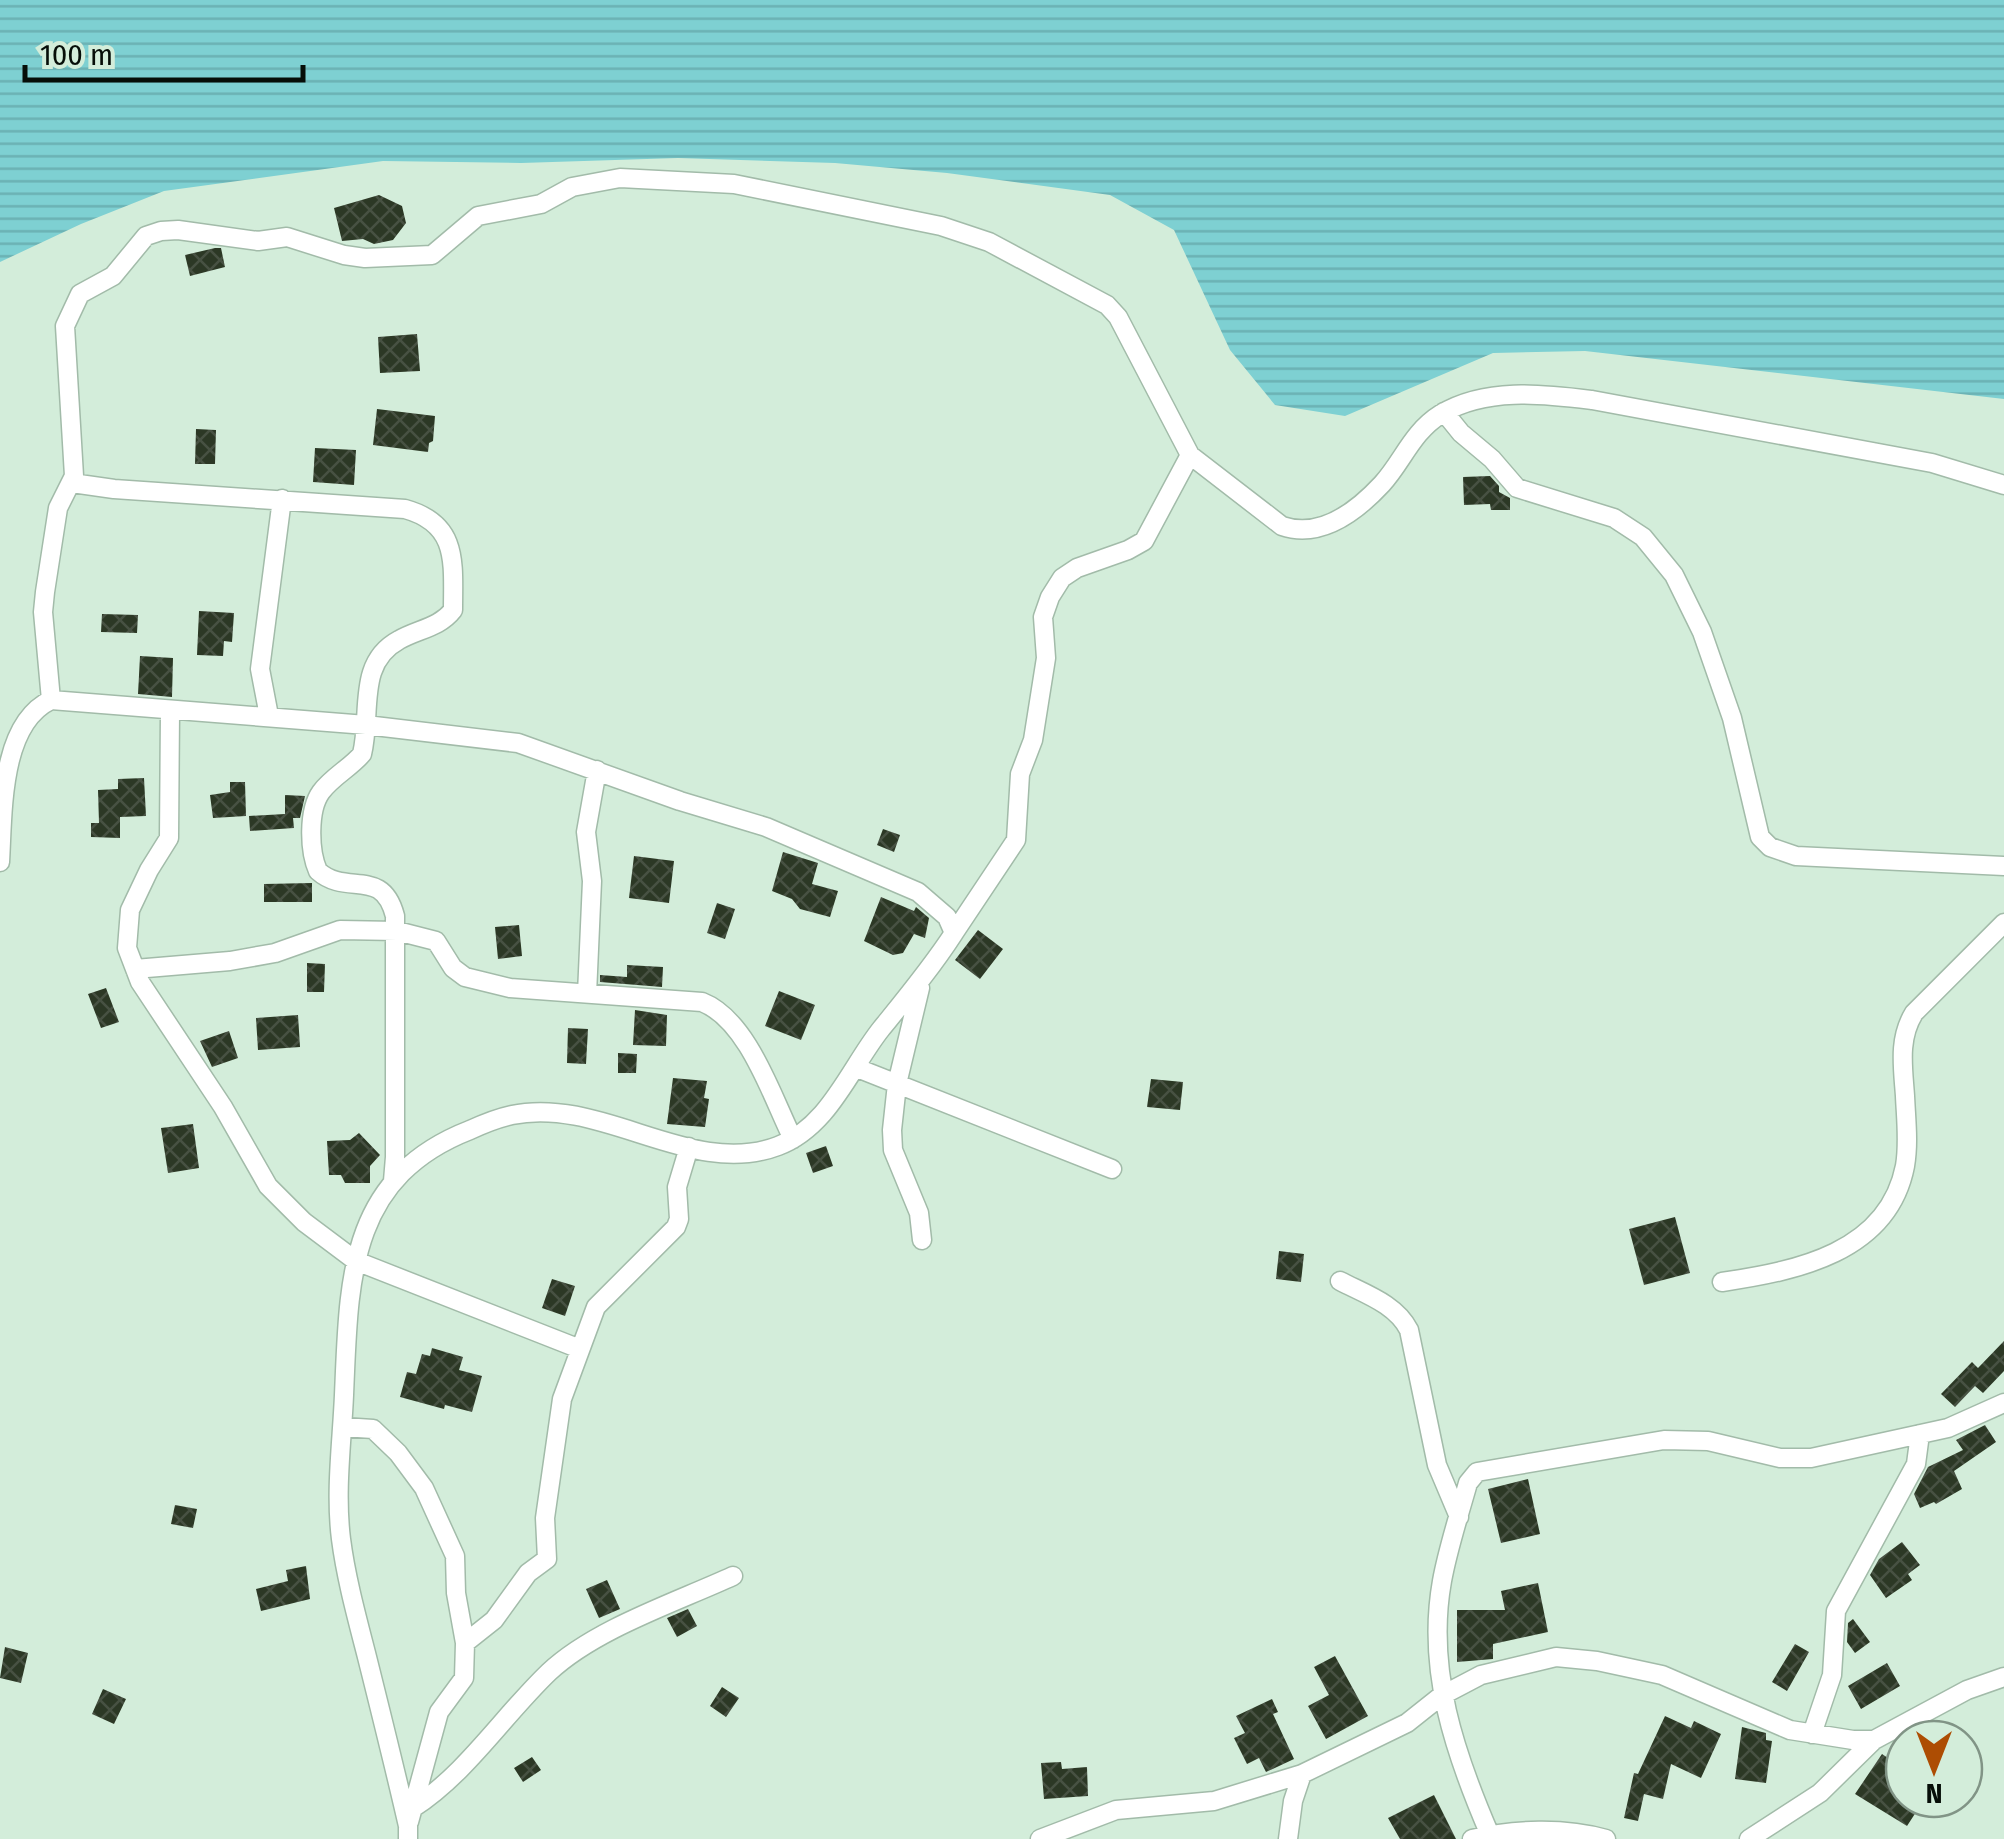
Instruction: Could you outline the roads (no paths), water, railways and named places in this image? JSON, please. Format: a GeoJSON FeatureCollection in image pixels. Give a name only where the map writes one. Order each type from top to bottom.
{"type":"FeatureCollection","features":[{"type":"Feature","properties":{"kind":"street"},"geometry":{"type":"LineString","coordinates":[[51,700],[43,612],[58,508],[72,483],[74,455],[65,326],[80,294],[113,276],[146,236],[178,230],[258,241],[287,237],[344,256],[432,256],[478,216],[541,204],[572,187],[620,178],[734,184],[793,194],[940,226],[990,242],[1107,306],[1118,318],[1190,455],[1282,526],[1310,532],[1326,528],[1384,482],[1422,427],[1444,412],[1482,397],[1578,398],[1932,463],[2004,485]]}},
{"type":"Feature","properties":{"kind":"street"},"geometry":{"type":"LineString","coordinates":[[1444,412],[1516,488],[1614,518],[1643,537],[1674,575],[1702,632],[1738,740],[1754,823],[1770,847],[1796,856],[2004,866]]}},
{"type":"Feature","properties":{"kind":"street"},"geometry":{"type":"LineString","coordinates":[[410,1824],[338,1512],[356,1260],[372,1209],[392,1181],[416,1158],[443,1140],[510,1115],[539,1111],[572,1114],[718,1153],[750,1153],[793,1140],[834,1100],[880,1030],[922,982],[1016,840],[1020,774],[1033,740],[1046,658],[1043,617],[1050,597],[1062,578],[1077,568],[1144,541],[1190,455]]}},
{"type":"Feature","properties":{"kind":"street"},"geometry":{"type":"LineString","coordinates":[[72,483],[405,509],[429,518],[444,532],[453,564],[453,610],[435,626],[400,639],[374,661],[368,679],[362,754],[319,795],[312,848],[318,870],[326,878],[374,886],[391,900],[396,931],[392,1181]]}},
{"type":"Feature","properties":{"kind":"street"},"geometry":{"type":"LineString","coordinates":[[269,716],[260,669],[282,500]]}},
{"type":"Feature","properties":{"kind":"street"},"geometry":{"type":"LineString","coordinates":[[0,862],[8,759],[25,720],[42,704],[51,700],[170,712],[269,716],[506,740],[766,827],[918,892],[947,917],[954,933]]}},
{"type":"Feature","properties":{"kind":"street"},"geometry":{"type":"LineString","coordinates":[[170,712],[169,838],[148,870],[130,910],[127,948],[140,982],[223,1107],[268,1186],[304,1222],[356,1260],[580,1349]]}},
{"type":"Feature","properties":{"kind":"street"},"geometry":{"type":"LineString","coordinates":[[587,994],[592,881],[586,832],[597,770]]}},
{"type":"Feature","properties":{"kind":"street"},"geometry":{"type":"LineString","coordinates":[[1722,1282],[1803,1266],[1846,1248],[1872,1229],[1889,1208],[1899,1186],[1907,1145],[1903,1056],[1906,1027],[1914,1013],[2004,923]]}},
{"type":"Feature","properties":{"kind":"street"},"geometry":{"type":"LineString","coordinates":[[135,969],[274,953],[340,930],[396,931],[436,942],[465,977],[510,988],[702,1002],[718,1008],[732,1022],[793,1140]]}},
{"type":"Feature","properties":{"kind":"street"},"geometry":{"type":"LineString","coordinates":[[922,982],[893,1111],[893,1150],[915,1198],[922,1240]]}},
{"type":"Feature","properties":{"kind":"street"},"geometry":{"type":"LineString","coordinates":[[857,1068],[1112,1168]]}},
{"type":"Feature","properties":{"kind":"street"},"geometry":{"type":"LineString","coordinates":[[465,1643],[494,1620],[528,1573],[547,1559],[545,1518],[562,1399],[596,1307],[676,1226],[679,1219],[675,1197],[689,1147]]}},
{"type":"Feature","properties":{"kind":"street"},"geometry":{"type":"LineString","coordinates":[[1340,1282],[1392,1308],[1409,1330],[1437,1465],[1459,1516]]}},
{"type":"Feature","properties":{"kind":"street"},"geometry":{"type":"LineString","coordinates":[[1606,1839],[1568,1832],[1481,1837],[1441,1696],[1439,1653],[1442,1581],[1468,1484],[1477,1472],[1686,1440],[1780,1458],[1811,1458],[1948,1428],[2004,1403]]}},
{"type":"Feature","properties":{"kind":"street"},"geometry":{"type":"LineString","coordinates":[[342,1427],[373,1429],[398,1453],[424,1488],[455,1556],[456,1593],[465,1643],[464,1678],[439,1712],[410,1824]]}},
{"type":"Feature","properties":{"kind":"street"},"geometry":{"type":"LineString","coordinates":[[1812,1734],[1832,1675],[1836,1612],[1916,1464],[1920,1434]]}},
{"type":"Feature","properties":{"kind":"street"},"geometry":{"type":"LineString","coordinates":[[410,1824],[550,1671],[582,1647],[732,1576]]}},
{"type":"Feature","properties":{"kind":"street"},"geometry":{"type":"LineString","coordinates":[[1040,1839],[1116,1810],[1214,1801],[1302,1774],[1407,1722],[1441,1696],[1495,1670],[1568,1658],[1662,1675],[1790,1730],[1874,1740]]}},
{"type":"Feature","properties":{"kind":"street"},"geometry":{"type":"LineString","coordinates":[[1749,1839],[1820,1792],[1874,1740],[1967,1690],[2004,1677]]}},
{"type":"Feature","properties":{"kind":"street"},"geometry":{"type":"LineString","coordinates":[[1288,1839],[1293,1801],[1302,1774]]}},
{"type":"Feature","properties":{"kind":"water"},"geometry":{"type":"Polygon","coordinates":[[[0,0],[2004,0],[2004,399],[1585,351],[1493,353],[1345,416],[1275,405],[1230,350],[1174,230],[1110,195],[947,173],[835,163],[678,158],[521,163],[383,161],[164,191],[0,262],[0,0]]]}}]}
